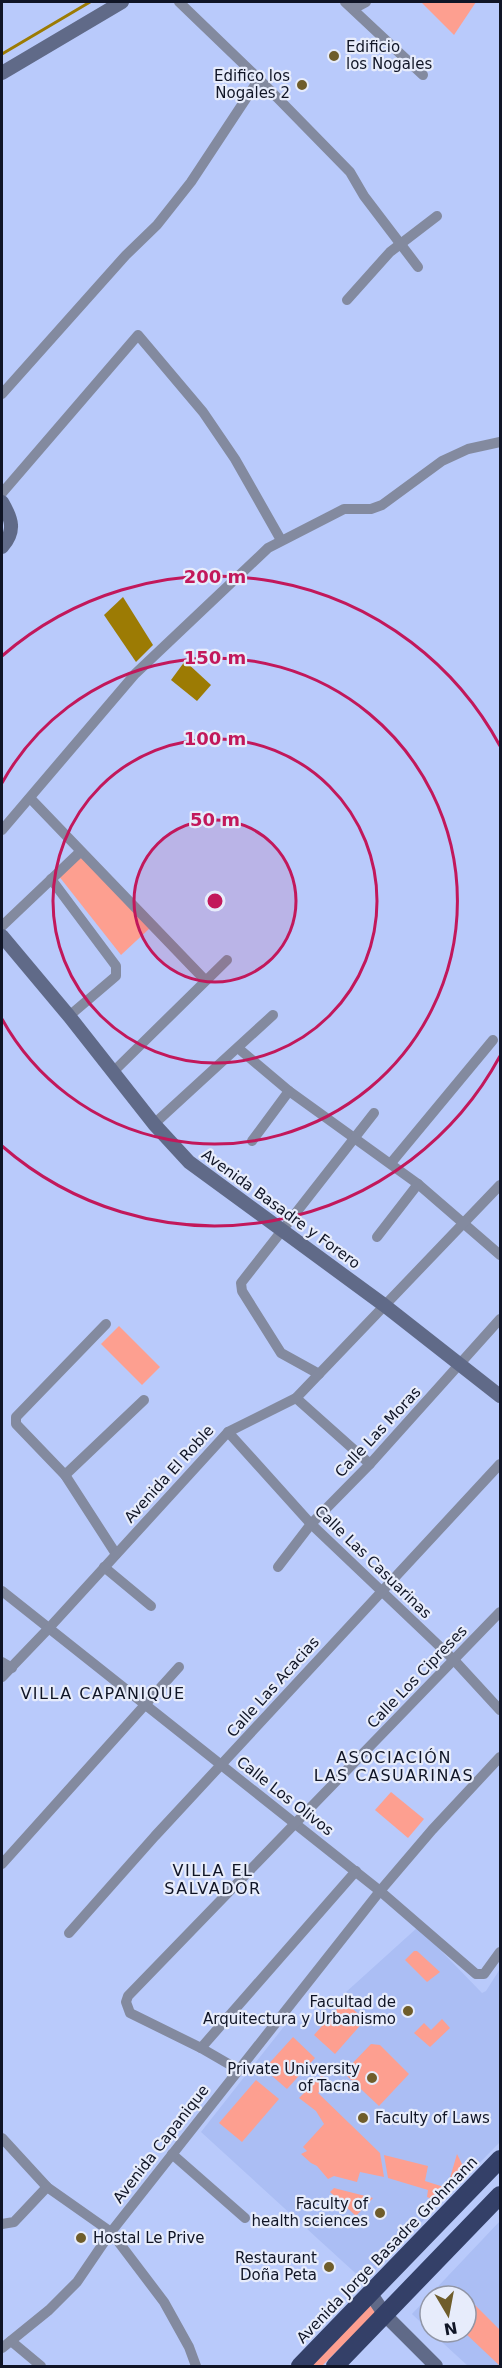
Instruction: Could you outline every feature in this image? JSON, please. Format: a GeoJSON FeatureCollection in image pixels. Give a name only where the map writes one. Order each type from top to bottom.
{"type":"FeatureCollection","features":[{"type":"Feature","properties":{"kind":"highway","name":"Avenida Jorge Basadre Grohmann"},"geometry":{"type":"LineString","coordinates":[[300,2367],[501,2159]]}},
{"type":"Feature","properties":{"kind":"highway"},"geometry":{"type":"LineString","coordinates":[[335,2367],[501,2195]]}},
{"type":"Feature","properties":{"kind":"street"},"geometry":{"type":"LineString","coordinates":[[2,73],[122,2]]}},
{"type":"Feature","properties":{"kind":"street"},"geometry":{"type":"LineString","coordinates":[[179,2],[260,79],[350,172],[364,196],[418,267]]}},
{"type":"Feature","properties":{"kind":"street"},"geometry":{"type":"LineString","coordinates":[[349,5],[366,2]]}},
{"type":"Feature","properties":{"kind":"street"},"geometry":{"type":"LineString","coordinates":[[349,5],[423,75]]}},
{"type":"Feature","properties":{"kind":"street"},"geometry":{"type":"LineString","coordinates":[[2,394],[126,255],[157,225],[191,183],[260,79]]}},
{"type":"Feature","properties":{"kind":"street"},"geometry":{"type":"LineString","coordinates":[[347,300],[400,243],[436,216]]}},
{"type":"Feature","properties":{"kind":"street"},"geometry":{"type":"LineString","coordinates":[[2,494],[138,335],[202,411],[235,459],[282,540]]}},
{"type":"Feature","properties":{"kind":"street"},"geometry":{"type":"LineString","coordinates":[[2,830],[64,754],[135,674],[268,548],[344,509],[371,508],[382,505],[442,461],[468,449],[501,442]]}},
{"type":"Feature","properties":{"kind":"street"},"geometry":{"type":"LineString","coordinates":[[2,502],[12,523],[12,532],[2,547]]}},
{"type":"Feature","properties":{"kind":"street"},"geometry":{"type":"LineString","coordinates":[[30,798],[205,980]]}},
{"type":"Feature","properties":{"kind":"street"},"geometry":{"type":"LineString","coordinates":[[2,926],[80,852]]}},
{"type":"Feature","properties":{"kind":"street"},"geometry":{"type":"LineString","coordinates":[[51,879],[116,966],[116,976],[69,1016]]}},
{"type":"Feature","properties":{"kind":"street","name":"Avenida Basadre y Forero"},"geometry":{"type":"LineString","coordinates":[[2,936],[135,1097],[154,1124],[189,1162],[384,1305],[501,1396]]}},
{"type":"Feature","properties":{"kind":"street"},"geometry":{"type":"LineString","coordinates":[[113,1072],[228,960]]}},
{"type":"Feature","properties":{"kind":"street"},"geometry":{"type":"LineString","coordinates":[[154,1124],[273,1015]]}},
{"type":"Feature","properties":{"kind":"street"},"geometry":{"type":"LineString","coordinates":[[391,1163],[493,1040]]}},
{"type":"Feature","properties":{"kind":"street"},"geometry":{"type":"LineString","coordinates":[[238,1048],[289,1091],[418,1184],[501,1255]]}},
{"type":"Feature","properties":{"kind":"street"},"geometry":{"type":"LineString","coordinates":[[252,1141],[289,1091]]}},
{"type":"Feature","properties":{"kind":"street"},"geometry":{"type":"LineString","coordinates":[[319,1374],[281,1353],[242,1291],[243,1280],[374,1113]]}},
{"type":"Feature","properties":{"kind":"street"},"geometry":{"type":"LineString","coordinates":[[377,1237],[418,1184]]}},
{"type":"Feature","properties":{"kind":"street","name":"Avenida El Roble"},"geometry":{"type":"LineString","coordinates":[[2,1677],[228,1431],[296,1398],[501,1185]]}},
{"type":"Feature","properties":{"kind":"street","name":"Calle Las Moras"},"geometry":{"type":"LineString","coordinates":[[278,1567],[311,1524],[370,1464],[501,1319]]}},
{"type":"Feature","properties":{"kind":"street"},"geometry":{"type":"LineString","coordinates":[[106,1324],[16,1417],[16,1424],[64,1475],[116,1554]]}},
{"type":"Feature","properties":{"kind":"street"},"geometry":{"type":"LineString","coordinates":[[296,1398],[370,1464]]}},
{"type":"Feature","properties":{"kind":"street"},"geometry":{"type":"LineString","coordinates":[[64,1475],[144,1400]]}},
{"type":"Feature","properties":{"kind":"street","name":"Calle Las Casuarinas"},"geometry":{"type":"LineString","coordinates":[[228,1431],[311,1524],[454,1660],[501,1710]]}},
{"type":"Feature","properties":{"kind":"street","name":"Calle Las Acacias"},"geometry":{"type":"LineString","coordinates":[[69,1933],[155,1836],[501,1464]]}},
{"type":"Feature","properties":{"kind":"street"},"geometry":{"type":"LineString","coordinates":[[104,1567],[151,1606]]}},
{"type":"Feature","properties":{"kind":"street","name":"Calle Los Olivos"},"geometry":{"type":"LineString","coordinates":[[2,1591],[381,1891],[476,1974],[484,1974],[501,1952]]}},
{"type":"Feature","properties":{"kind":"street","name":"Calle Los Cipreses"},"geometry":{"type":"LineString","coordinates":[[201,2048],[130,2013],[126,2002],[128,1996],[501,1612]]}},
{"type":"Feature","properties":{"kind":"street"},"geometry":{"type":"LineString","coordinates":[[2,1662],[12,1668]]}},
{"type":"Feature","properties":{"kind":"street"},"geometry":{"type":"LineString","coordinates":[[2,1864],[179,1667]]}},
{"type":"Feature","properties":{"kind":"street","name":"Avenida Capanique"},"geometry":{"type":"LineString","coordinates":[[2,2348],[49,2310],[77,2282],[111,2232],[381,1891],[432,1830],[501,1757]]}},
{"type":"Feature","properties":{"kind":"street"},"geometry":{"type":"LineString","coordinates":[[239,2070],[201,2048],[356,1871]]}},
{"type":"Feature","properties":{"kind":"street"},"geometry":{"type":"LineString","coordinates":[[2,2139],[47,2187],[111,2232],[164,2302],[189,2347],[196,2367]]}},
{"type":"Feature","properties":{"kind":"street"},"geometry":{"type":"LineString","coordinates":[[172,2154],[245,2218]]}},
{"type":"Feature","properties":{"kind":"street"},"geometry":{"type":"LineString","coordinates":[[2,2224],[14,2222],[47,2187]]}},
{"type":"Feature","properties":{"kind":"street"},"geometry":{"type":"LineString","coordinates":[[371,2294],[385,2315],[436,2367]]}},
{"type":"Feature","properties":{"kind":"street"},"geometry":{"type":"LineString","coordinates":[[11,2340],[40,2367]]}},
{"type":"Feature","properties":{"kind":"shaded area"},"geometry":{"type":"Polygon","coordinates":[[[421,2],[476,2],[454,35],[421,2]]]}},
{"type":"Feature","properties":{"kind":"shaded area"},"geometry":{"type":"Polygon","coordinates":[[[123,597],[153,645],[136,662],[104,615],[123,597]]]}},
{"type":"Feature","properties":{"kind":"shaded area"},"geometry":{"type":"Polygon","coordinates":[[[185,661],[211,685],[197,701],[171,680],[185,661]]]}},
{"type":"Feature","properties":{"kind":"shaded area"},"geometry":{"type":"Polygon","coordinates":[[[81,855],[150,928],[121,955],[58,875],[81,855]]]}},
{"type":"Feature","properties":{"kind":"shaded area"},"geometry":{"type":"Polygon","coordinates":[[[119,1326],[160,1367],[142,1385],[101,1344],[119,1326]]]}},
{"type":"Feature","properties":{"kind":"shaded area"},"geometry":{"type":"Polygon","coordinates":[[[391,1792],[424,1819],[408,1838],[375,1810],[391,1792]]]}},
{"type":"Feature","properties":{"kind":"shaded area","name":"Private University of Tacna"},"geometry":{"type":"Polygon","coordinates":[[[418,1927],[482,1993],[486,1991],[500,1969],[500,2142],[364,2281],[201,2132],[293,2015],[301,2023],[345,1993],[418,1927]]]}},
{"type":"Feature","properties":{"kind":"shaded area"},"geometry":{"type":"Polygon","coordinates":[[[417,1951],[440,1972],[427,1982],[405,1960],[417,1951]]]}},
{"type":"Feature","properties":{"kind":"shaded area"},"geometry":{"type":"Polygon","coordinates":[[[344,2001],[365,2020],[335,2054],[314,2035],[344,2001]]]}},
{"type":"Feature","properties":{"kind":"shaded area"},"geometry":{"type":"Polygon","coordinates":[[[442,2019],[450,2028],[430,2047],[414,2033],[424,2023],[431,2030],[442,2019]]]}},
{"type":"Feature","properties":{"kind":"shaded area"},"geometry":{"type":"Polygon","coordinates":[[[293,2037],[315,2058],[287,2089],[264,2069],[293,2037]]]}},
{"type":"Feature","properties":{"kind":"shaded area"},"geometry":{"type":"Polygon","coordinates":[[[371,2044],[380,2045],[409,2074],[379,2106],[347,2076],[346,2070],[371,2044]]]}},
{"type":"Feature","properties":{"kind":"shaded area"},"geometry":{"type":"Polygon","coordinates":[[[322,2075],[328,2082],[318,2093],[380,2153],[384,2177],[360,2172],[357,2182],[334,2176],[328,2179],[317,2166],[301,2154],[307,2151],[303,2147],[324,2124],[316,2111],[299,2098],[322,2075]]]}},
{"type":"Feature","properties":{"kind":"shaded area"},"geometry":{"type":"Polygon","coordinates":[[[256,2080],[279,2099],[242,2142],[219,2123],[256,2080]]]}},
{"type":"Feature","properties":{"kind":"shaded area"},"geometry":{"type":"Polygon","coordinates":[[[457,2154],[467,2174],[429,2209],[432,2199],[427,2197],[428,2190],[388,2178],[384,2155],[428,2166],[425,2181],[447,2188],[457,2154]]]}},
{"type":"Feature","properties":{"kind":"shaded area"},"geometry":{"type":"Polygon","coordinates":[[[334,2188],[373,2198],[356,2216],[330,2192],[334,2188]]]}},
{"type":"Feature","properties":{"kind":"shaded area"},"geometry":{"type":"Polygon","coordinates":[[[500,2221],[500,2366],[468,2366],[444,2344],[478,2344],[478,2284],[440,2284],[500,2221]]]}},
{"type":"Feature","properties":{"kind":"shaded area"},"geometry":{"type":"Polygon","coordinates":[[[368,2306],[373,2307],[375,2313],[322,2366],[308,2366],[368,2306]]]}},
{"type":"Feature","properties":{"kind":"shaded area"},"geometry":{"type":"Polygon","coordinates":[[[418,2308],[418,2320],[412,2314],[418,2308]]]}},
{"type":"Feature","properties":{"kind":"shaded area"},"geometry":{"type":"Polygon","coordinates":[[[478,2308],[500,2330],[500,2366],[477,2344],[478,2308]]]}},
{"type":"Feature","properties":{"kind":"waterway"},"geometry":{"type":"LineString","coordinates":[[2,54],[90,2]]}},
{"type":"Feature","properties":{"kind":"place","name":"Edificio los Nogales"},"geometry":{"type":"Point","coordinates":[334,56]}},
{"type":"Feature","properties":{"kind":"place","name":"Edifico los Nogales 2"},"geometry":{"type":"Point","coordinates":[302,85]}},
{"type":"Feature","properties":{"kind":"place","name":"Facultad de Arquitectura y Urbanismo"},"geometry":{"type":"Point","coordinates":[408,2011]}},
{"type":"Feature","properties":{"kind":"place","name":"Private University of Tacna"},"geometry":{"type":"Point","coordinates":[372,2078]}},
{"type":"Feature","properties":{"kind":"place","name":"Faculty of Laws"},"geometry":{"type":"Point","coordinates":[363,2118]}},
{"type":"Feature","properties":{"kind":"place","name":"Faculty of health sciences"},"geometry":{"type":"Point","coordinates":[380,2213]}},
{"type":"Feature","properties":{"kind":"place","name":"Hostal Le Prive"},"geometry":{"type":"Point","coordinates":[81,2238]}},
{"type":"Feature","properties":{"kind":"place","name":"Restaurant Doña Peta"},"geometry":{"type":"Point","coordinates":[329,2267]}},
{"type":"Feature","properties":{"kind":"district","name":"VILLA CAPANIQUE"},"geometry":{"type":"Point","coordinates":[103,1693]}},
{"type":"Feature","properties":{"kind":"district","name":"ASOCIACIÓN LAS CASUARINAS"},"geometry":{"type":"Point","coordinates":[394,1766]}},
{"type":"Feature","properties":{"kind":"district","name":"VILLA EL SALVADOR"},"geometry":{"type":"Point","coordinates":[213,1879]}}]}
